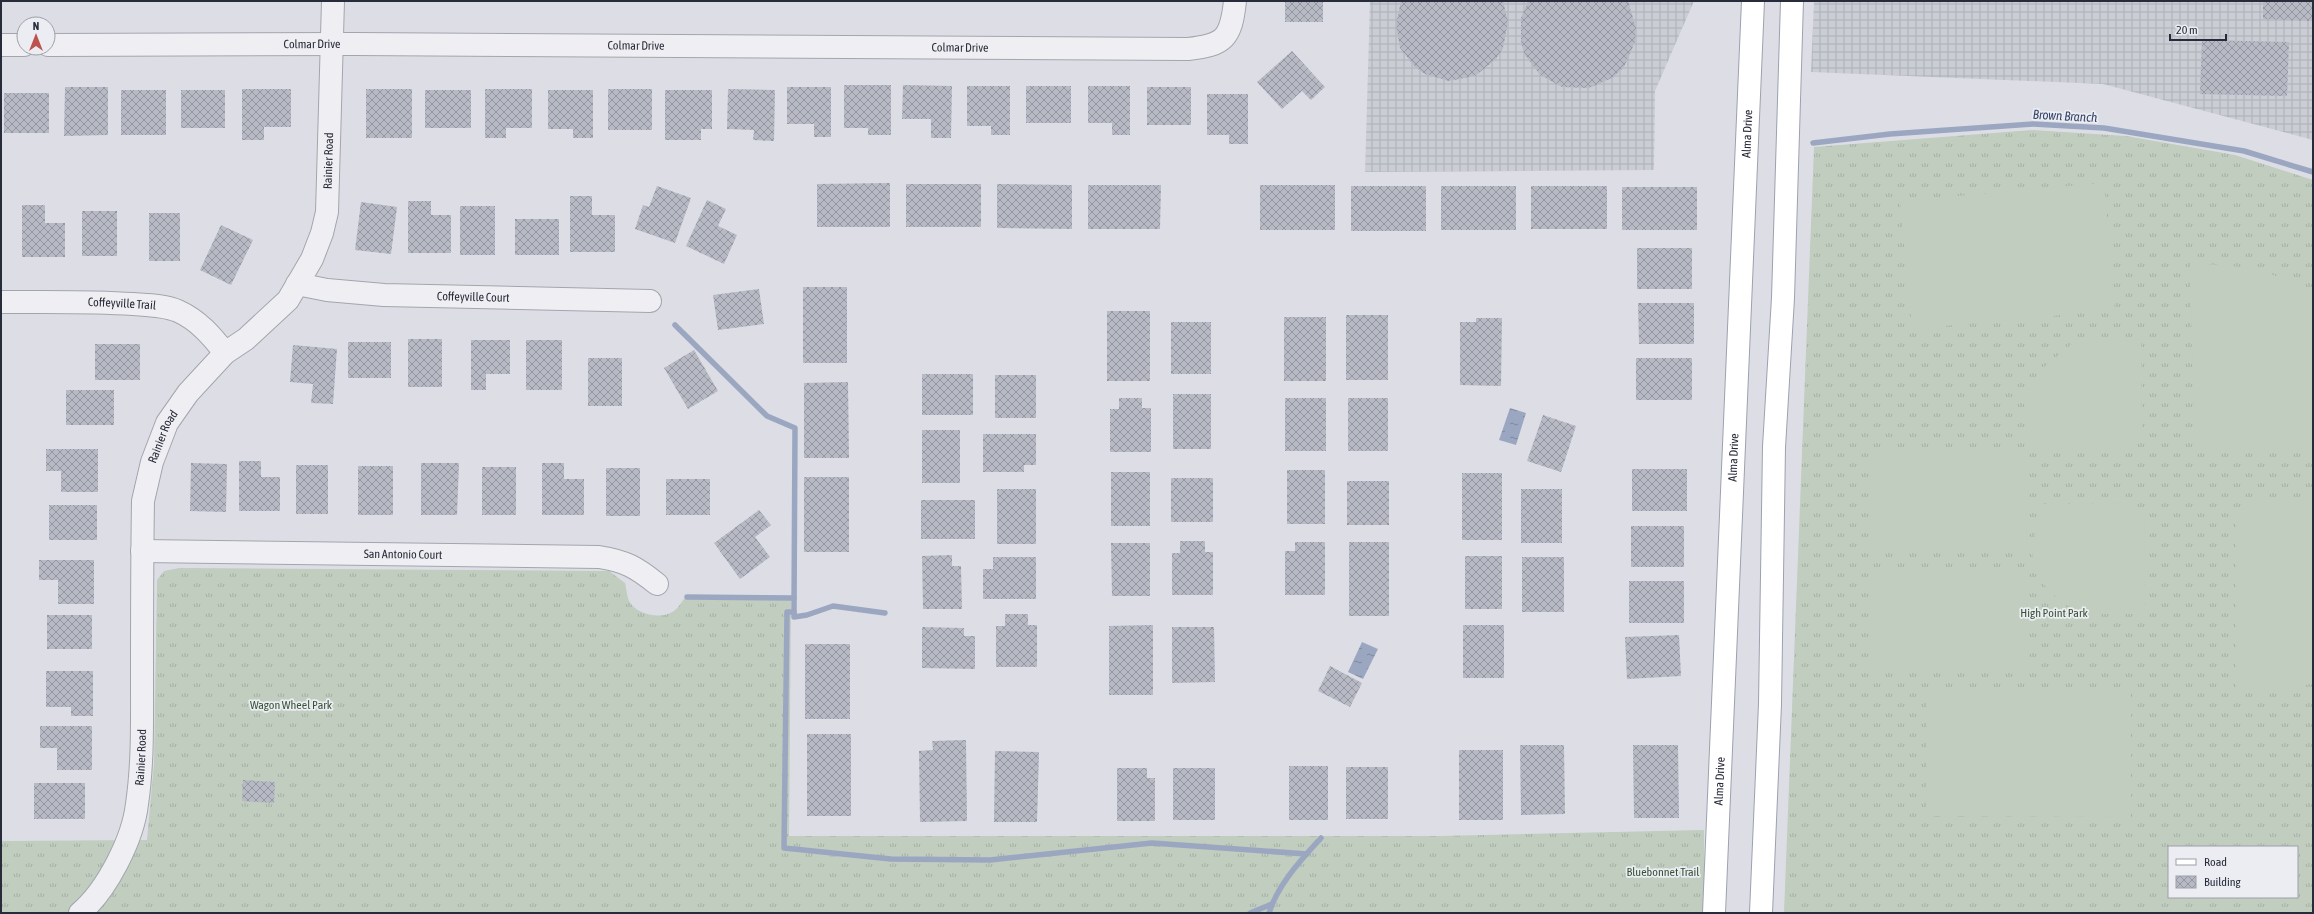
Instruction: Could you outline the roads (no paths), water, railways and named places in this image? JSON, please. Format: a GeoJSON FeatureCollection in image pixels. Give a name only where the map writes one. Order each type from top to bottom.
{"type":"FeatureCollection","features":[{"type":"Feature","properties":{"kind":"main road","name":"Alma Drive"},"geometry":{"type":"LineString","coordinates":[[1714,913],[1753,1]]}},
{"type":"Feature","properties":{"kind":"main road"},"geometry":{"type":"LineString","coordinates":[[1761,913],[1770,704],[1774,447],[1783,298],[1792,1]]}},
{"type":"Feature","properties":{"kind":"street","name":"Rainier Road"},"geometry":{"type":"LineString","coordinates":[[80,913],[100,891],[114,867],[130,834],[137,805],[142,740],[143,500],[152,462],[167,423],[188,394],[225,353],[246,339],[288,300],[312,259],[322,233],[327,212],[334,1]]}},
{"type":"Feature","properties":{"kind":"street","name":"Colmar Drive"},"geometry":{"type":"LineString","coordinates":[[56,45],[332,44],[1188,49],[1212,47],[1221,41],[1231,26],[1235,1]]}},
{"type":"Feature","properties":{"kind":"street"},"geometry":{"type":"LineString","coordinates":[[1,45],[16,45]]}},
{"type":"Feature","properties":{"kind":"street","name":"Coffeyville Court"},"geometry":{"type":"LineString","coordinates":[[298,284],[326,290],[384,296],[650,301]]}},
{"type":"Feature","properties":{"kind":"street","name":"Coffeyville Trail"},"geometry":{"type":"LineString","coordinates":[[1,302],[109,302],[155,306],[178,311],[197,322],[212,335],[225,353]]}},
{"type":"Feature","properties":{"kind":"street","name":"San Antonio Court"},"geometry":{"type":"LineString","coordinates":[[142,551],[599,557],[622,561],[638,569],[657,584]]}},
{"type":"Feature","properties":{"kind":"water"},"geometry":{"type":"Polygon","coordinates":[[[1510,408],[1526,413],[1516,445],[1499,440],[1510,408]]]}},
{"type":"Feature","properties":{"kind":"water"},"geometry":{"type":"Polygon","coordinates":[[[1362,642],[1378,649],[1363,679],[1348,672],[1362,642]]]}},
{"type":"Feature","properties":{"kind":"waterway","name":"Brown Branch"},"geometry":{"type":"LineString","coordinates":[[1813,143],[1890,134],[2033,124],[2104,128],[2244,151],[2313,172]]}},
{"type":"Feature","properties":{"kind":"waterway"},"geometry":{"type":"LineString","coordinates":[[675,325],[767,416],[795,428],[794,612],[787,612],[784,848],[891,859],[990,860],[1152,843],[1307,854]]}},
{"type":"Feature","properties":{"kind":"waterway"},"geometry":{"type":"LineString","coordinates":[[687,597],[794,598]]}},
{"type":"Feature","properties":{"kind":"waterway"},"geometry":{"type":"LineString","coordinates":[[794,612],[794,617],[807,615],[833,606],[885,613]]}},
{"type":"Feature","properties":{"kind":"waterway"},"geometry":{"type":"LineString","coordinates":[[1269,913],[1284,882],[1321,838]]}},
{"type":"Feature","properties":{"kind":"waterway"},"geometry":{"type":"LineString","coordinates":[[1250,913],[1272,904]]}},
{"type":"Feature","properties":{"kind":"park label","name":"High Point Park"},"geometry":{"type":"Point","coordinates":[2054,613]}},
{"type":"Feature","properties":{"kind":"park label","name":"Wagon Wheel Park"},"geometry":{"type":"Point","coordinates":[291,705]}},
{"type":"Feature","properties":{"kind":"park label","name":"Bluebonnet Trail"},"geometry":{"type":"Point","coordinates":[1663,872]}}]}
